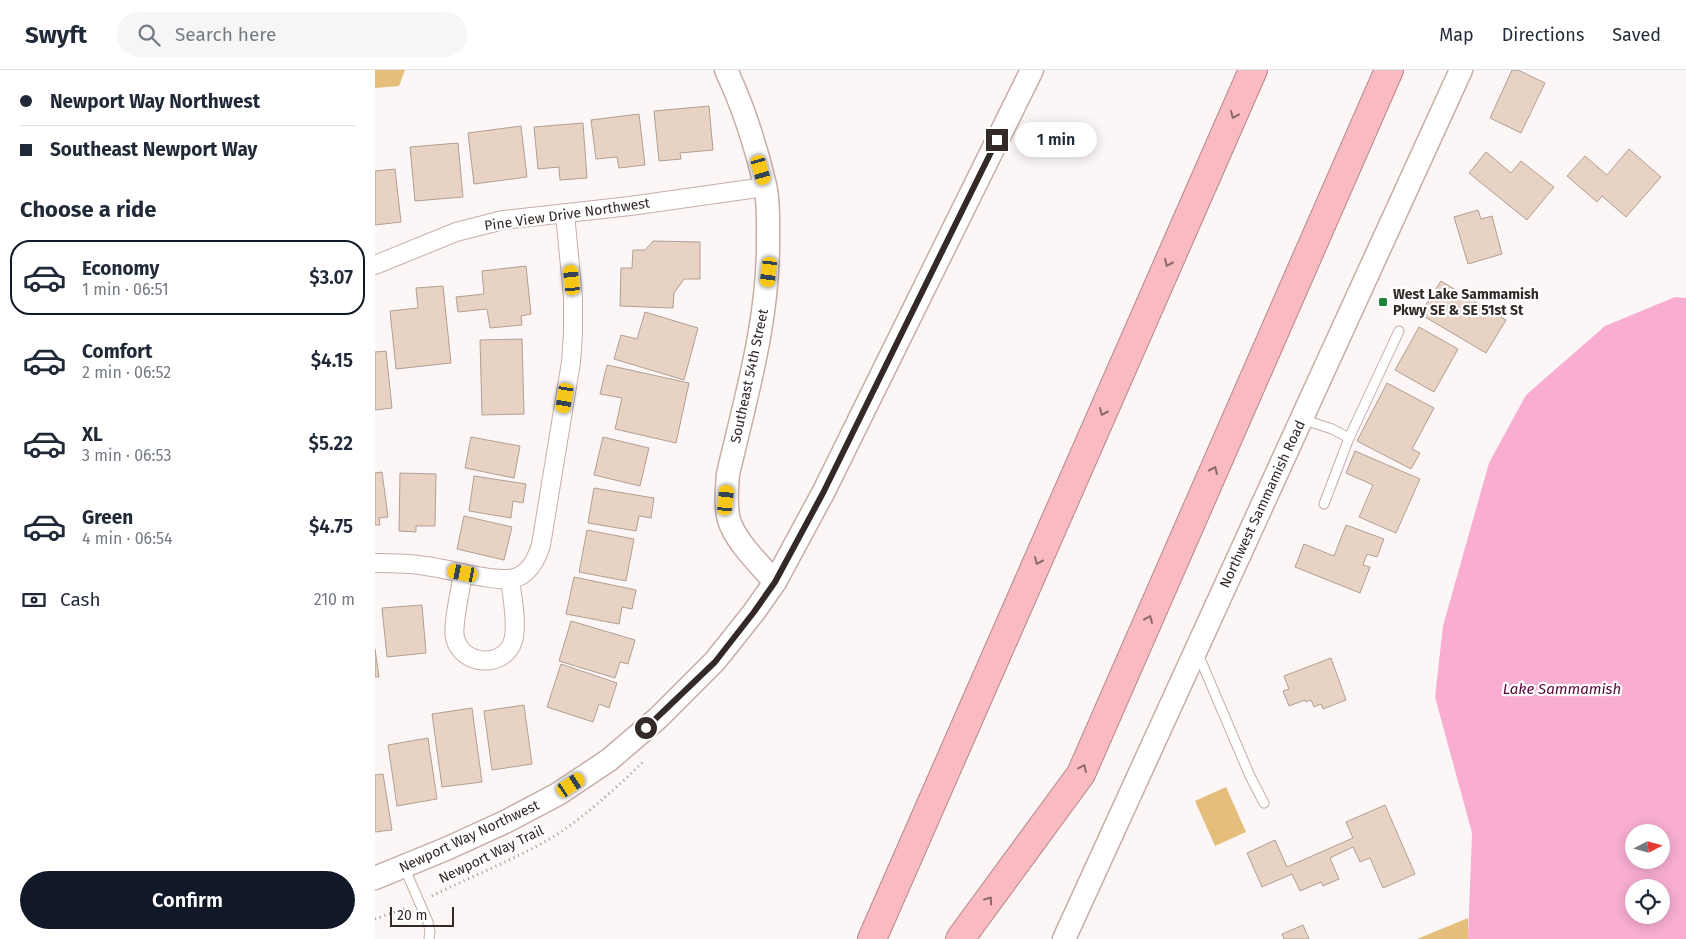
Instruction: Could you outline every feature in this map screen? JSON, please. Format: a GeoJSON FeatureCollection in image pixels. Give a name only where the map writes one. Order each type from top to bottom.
{"type":"FeatureCollection","features":[{"type":"Feature","properties":{"kind":"highway"},"geometry":{"type":"LineString","coordinates":[[872,939],[1253,70]]}},
{"type":"Feature","properties":{"kind":"highway"},"geometry":{"type":"LineString","coordinates":[[960,939],[1081,774],[1389,70]]}},
{"type":"Feature","properties":{"kind":"street","name":"Southeast 54th Street"},"geometry":{"type":"LineString","coordinates":[[726,70],[751,136],[765,187],[769,272],[763,317],[729,474],[726,500],[729,522],[739,538],[775,582]]}},
{"type":"Feature","properties":{"kind":"street","name":"Newport Way Northwest"},"geometry":{"type":"LineString","coordinates":[[375,878],[446,849],[507,821],[558,794],[609,760],[658,718],[715,662],[775,582],[823,493],[1032,70]]}},
{"type":"Feature","properties":{"kind":"street","name":"Northwest Sammamish Road"},"geometry":{"type":"LineString","coordinates":[[1063,939],[1461,70]]}},
{"type":"Feature","properties":{"kind":"street","name":"Pine View Drive Northwest"},"geometry":{"type":"LineString","coordinates":[[375,265],[457,232],[503,220],[565,214],[765,187]]}},
{"type":"Feature","properties":{"kind":"street"},"geometry":{"type":"LineString","coordinates":[[375,563],[425,566],[498,580],[520,576],[530,568],[536,558],[541,545],[571,362],[573,297],[565,214]]}},
{"type":"Feature","properties":{"kind":"street"},"geometry":{"type":"LineString","coordinates":[[463,573],[454,627],[455,637],[458,646],[464,653],[481,661],[500,657],[513,642],[515,633],[510,579]]}},
{"type":"Feature","properties":{"kind":"lane"},"geometry":{"type":"LineString","coordinates":[[1324,504],[1349,438],[1399,331]]}},
{"type":"Feature","properties":{"kind":"lane"},"geometry":{"type":"LineString","coordinates":[[1301,419],[1332,429],[1349,438]]}},
{"type":"Feature","properties":{"kind":"lane"},"geometry":{"type":"LineString","coordinates":[[1196,649],[1250,776],[1264,803]]}},
{"type":"Feature","properties":{"kind":"lane"},"geometry":{"type":"LineString","coordinates":[[404,866],[428,922],[429,939]]}},
{"type":"Feature","properties":{"kind":"path","name":"Newport Way Trail"},"geometry":{"type":"LineString","coordinates":[[434,895],[521,855],[583,816]]}},
{"type":"Feature","properties":{"kind":"path"},"geometry":{"type":"LineString","coordinates":[[375,918],[403,909]]}},
{"type":"Feature","properties":{"kind":"shaded area"},"geometry":{"type":"Polygon","coordinates":[[[375,70],[405,70],[399,86],[375,88],[375,70]]]}},
{"type":"Feature","properties":{"kind":"shaded area"},"geometry":{"type":"Polygon","coordinates":[[[1226,787],[1246,832],[1215,846],[1195,801],[1226,787]]]}},
{"type":"Feature","properties":{"kind":"shaded area"},"geometry":{"type":"Polygon","coordinates":[[[1468,918],[1468,939],[1417,939],[1468,918]]]}},
{"type":"Feature","properties":{"kind":"water","name":"Lake Sammamish"},"geometry":{"type":"Polygon","coordinates":[[[1675,297],[1686,298],[1686,939],[1468,939],[1472,833],[1435,697],[1443,626],[1489,463],[1526,395],[1605,326],[1675,297]]]}},
{"type":"Feature","properties":{"kind":"building"},"geometry":{"type":"Polygon","coordinates":[[[1512,70],[1518,70],[1545,83],[1521,133],[1490,118],[1512,70]]]}},
{"type":"Feature","properties":{"kind":"building"},"geometry":{"type":"Polygon","coordinates":[[[709,106],[713,150],[680,153],[681,159],[659,161],[654,111],[709,106]]]}},
{"type":"Feature","properties":{"kind":"building"},"geometry":{"type":"Polygon","coordinates":[[[639,114],[645,165],[619,168],[617,157],[596,159],[591,120],[639,114]]]}},
{"type":"Feature","properties":{"kind":"building"},"geometry":{"type":"Polygon","coordinates":[[[583,123],[587,178],[560,180],[559,167],[538,169],[534,127],[583,123]]]}},
{"type":"Feature","properties":{"kind":"building"},"geometry":{"type":"Polygon","coordinates":[[[521,126],[527,177],[474,184],[468,133],[521,126]]]}},
{"type":"Feature","properties":{"kind":"building"},"geometry":{"type":"Polygon","coordinates":[[[458,143],[463,197],[415,201],[410,147],[458,143]]]}},
{"type":"Feature","properties":{"kind":"building"},"geometry":{"type":"Polygon","coordinates":[[[1629,149],[1661,177],[1626,217],[1602,196],[1597,202],[1567,176],[1585,156],[1607,175],[1629,149]]]}},
{"type":"Feature","properties":{"kind":"building"},"geometry":{"type":"Polygon","coordinates":[[[1486,152],[1511,173],[1521,161],[1554,187],[1527,220],[1469,173],[1486,152]]]}},
{"type":"Feature","properties":{"kind":"building"},"geometry":{"type":"Polygon","coordinates":[[[395,169],[401,222],[375,225],[375,171],[395,169]]]}},
{"type":"Feature","properties":{"kind":"building"},"geometry":{"type":"Polygon","coordinates":[[[1478,210],[1481,219],[1492,216],[1502,254],[1468,264],[1454,217],[1478,210]]]}},
{"type":"Feature","properties":{"kind":"building"},"geometry":{"type":"Polygon","coordinates":[[[653,241],[700,242],[700,279],[684,279],[674,293],[673,308],[620,306],[621,268],[632,268],[633,250],[645,250],[653,241]]]}},
{"type":"Feature","properties":{"kind":"building"},"geometry":{"type":"Polygon","coordinates":[[[526,266],[531,314],[521,316],[522,325],[490,328],[487,309],[458,312],[456,297],[484,294],[482,271],[526,266]]]}},
{"type":"Feature","properties":{"kind":"building"},"geometry":{"type":"Polygon","coordinates":[[[1441,281],[1506,320],[1486,353],[1420,314],[1441,281]]]}},
{"type":"Feature","properties":{"kind":"building"},"geometry":{"type":"Polygon","coordinates":[[[443,286],[451,363],[396,369],[390,311],[418,308],[416,288],[443,286]]]}},
{"type":"Feature","properties":{"kind":"building"},"geometry":{"type":"Polygon","coordinates":[[[645,312],[698,328],[684,380],[614,359],[621,335],[637,339],[645,312]]]}},
{"type":"Feature","properties":{"kind":"building"},"geometry":{"type":"Polygon","coordinates":[[[1419,327],[1458,349],[1434,392],[1395,370],[1419,327]]]}},
{"type":"Feature","properties":{"kind":"building"},"geometry":{"type":"Polygon","coordinates":[[[522,339],[524,414],[482,415],[480,340],[522,339]]]}},
{"type":"Feature","properties":{"kind":"building"},"geometry":{"type":"Polygon","coordinates":[[[386,351],[392,408],[375,410],[375,352],[386,351]]]}},
{"type":"Feature","properties":{"kind":"building"},"geometry":{"type":"Polygon","coordinates":[[[607,365],[689,383],[676,443],[615,429],[622,398],[600,394],[607,365]]]}},
{"type":"Feature","properties":{"kind":"building"},"geometry":{"type":"Polygon","coordinates":[[[1387,383],[1434,408],[1412,449],[1420,453],[1411,469],[1357,441],[1387,383]]]}},
{"type":"Feature","properties":{"kind":"building"},"geometry":{"type":"Polygon","coordinates":[[[471,437],[520,446],[514,478],[465,468],[471,437]]]}},
{"type":"Feature","properties":{"kind":"building"},"geometry":{"type":"Polygon","coordinates":[[[603,437],[649,448],[640,486],[594,475],[603,437]]]}},
{"type":"Feature","properties":{"kind":"building"},"geometry":{"type":"Polygon","coordinates":[[[1355,451],[1420,479],[1396,533],[1359,517],[1373,485],[1346,473],[1355,451]]]}},
{"type":"Feature","properties":{"kind":"building"},"geometry":{"type":"Polygon","coordinates":[[[382,472],[388,517],[379,518],[380,525],[375,525],[375,473],[382,472]]]}},
{"type":"Feature","properties":{"kind":"building"},"geometry":{"type":"Polygon","coordinates":[[[400,473],[436,474],[435,526],[416,526],[416,532],[399,531],[400,473]]]}},
{"type":"Feature","properties":{"kind":"building"},"geometry":{"type":"Polygon","coordinates":[[[474,476],[526,484],[523,503],[513,501],[511,518],[469,511],[474,476]]]}},
{"type":"Feature","properties":{"kind":"building"},"geometry":{"type":"Polygon","coordinates":[[[594,488],[654,498],[651,518],[639,516],[636,531],[588,523],[594,488]]]}},
{"type":"Feature","properties":{"kind":"building"},"geometry":{"type":"Polygon","coordinates":[[[464,516],[512,527],[504,560],[457,549],[464,516]]]}},
{"type":"Feature","properties":{"kind":"building"},"geometry":{"type":"Polygon","coordinates":[[[1346,525],[1384,539],[1377,557],[1367,554],[1363,565],[1370,567],[1360,593],[1295,567],[1304,544],[1334,556],[1346,525]]]}},
{"type":"Feature","properties":{"kind":"building"},"geometry":{"type":"Polygon","coordinates":[[[587,530],[634,539],[626,581],[579,572],[587,530]]]}},
{"type":"Feature","properties":{"kind":"building"},"geometry":{"type":"Polygon","coordinates":[[[574,577],[636,590],[632,609],[622,607],[619,624],[566,614],[574,577]]]}},
{"type":"Feature","properties":{"kind":"building"},"geometry":{"type":"Polygon","coordinates":[[[422,605],[426,653],[387,657],[382,608],[422,605]]]}},
{"type":"Feature","properties":{"kind":"building"},"geometry":{"type":"Polygon","coordinates":[[[571,621],[635,640],[628,664],[620,662],[615,678],[559,661],[571,621]]]}},
{"type":"Feature","properties":{"kind":"building"},"geometry":{"type":"Polygon","coordinates":[[[375,649],[379,677],[375,677],[375,649]]]}},
{"type":"Feature","properties":{"kind":"building"},"geometry":{"type":"Polygon","coordinates":[[[1331,658],[1346,700],[1323,709],[1321,704],[1314,707],[1311,700],[1306,702],[1305,700],[1289,706],[1283,691],[1289,689],[1284,676],[1331,658]]]}},
{"type":"Feature","properties":{"kind":"building"},"geometry":{"type":"Polygon","coordinates":[[[561,664],[617,683],[609,708],[599,704],[593,722],[547,707],[561,664]]]}},
{"type":"Feature","properties":{"kind":"building"},"geometry":{"type":"Polygon","coordinates":[[[524,705],[532,764],[492,770],[484,711],[524,705]]]}},
{"type":"Feature","properties":{"kind":"building"},"geometry":{"type":"Polygon","coordinates":[[[472,708],[482,782],[442,787],[432,714],[472,708]]]}},
{"type":"Feature","properties":{"kind":"building"},"geometry":{"type":"Polygon","coordinates":[[[428,738],[437,799],[397,806],[388,745],[428,738]]]}},
{"type":"Feature","properties":{"kind":"building"},"geometry":{"type":"Polygon","coordinates":[[[383,774],[392,830],[375,832],[375,775],[383,774]]]}},
{"type":"Feature","properties":{"kind":"building"},"geometry":{"type":"Polygon","coordinates":[[[1385,805],[1415,874],[1383,888],[1370,858],[1360,862],[1353,847],[1330,858],[1339,879],[1323,886],[1321,882],[1300,891],[1292,874],[1262,887],[1247,853],[1275,840],[1287,867],[1353,838],[1346,822],[1385,805]]]}},
{"type":"Feature","properties":{"kind":"building"},"geometry":{"type":"Polygon","coordinates":[[[1303,925],[1309,939],[1284,939],[1282,934],[1303,925]]]}},
{"type":"Feature","properties":{"kind":"place","name":"West Lake Sammamish Pkwy SE & SE 51st St"},"geometry":{"type":"Point","coordinates":[1383,302]}},
{"type":"Feature","properties":{"kind":"route"},"geometry":{"type":"LineString","coordinates":[[646,728],[715,662],[775,582],[823,493],[997,140]]}}]}
